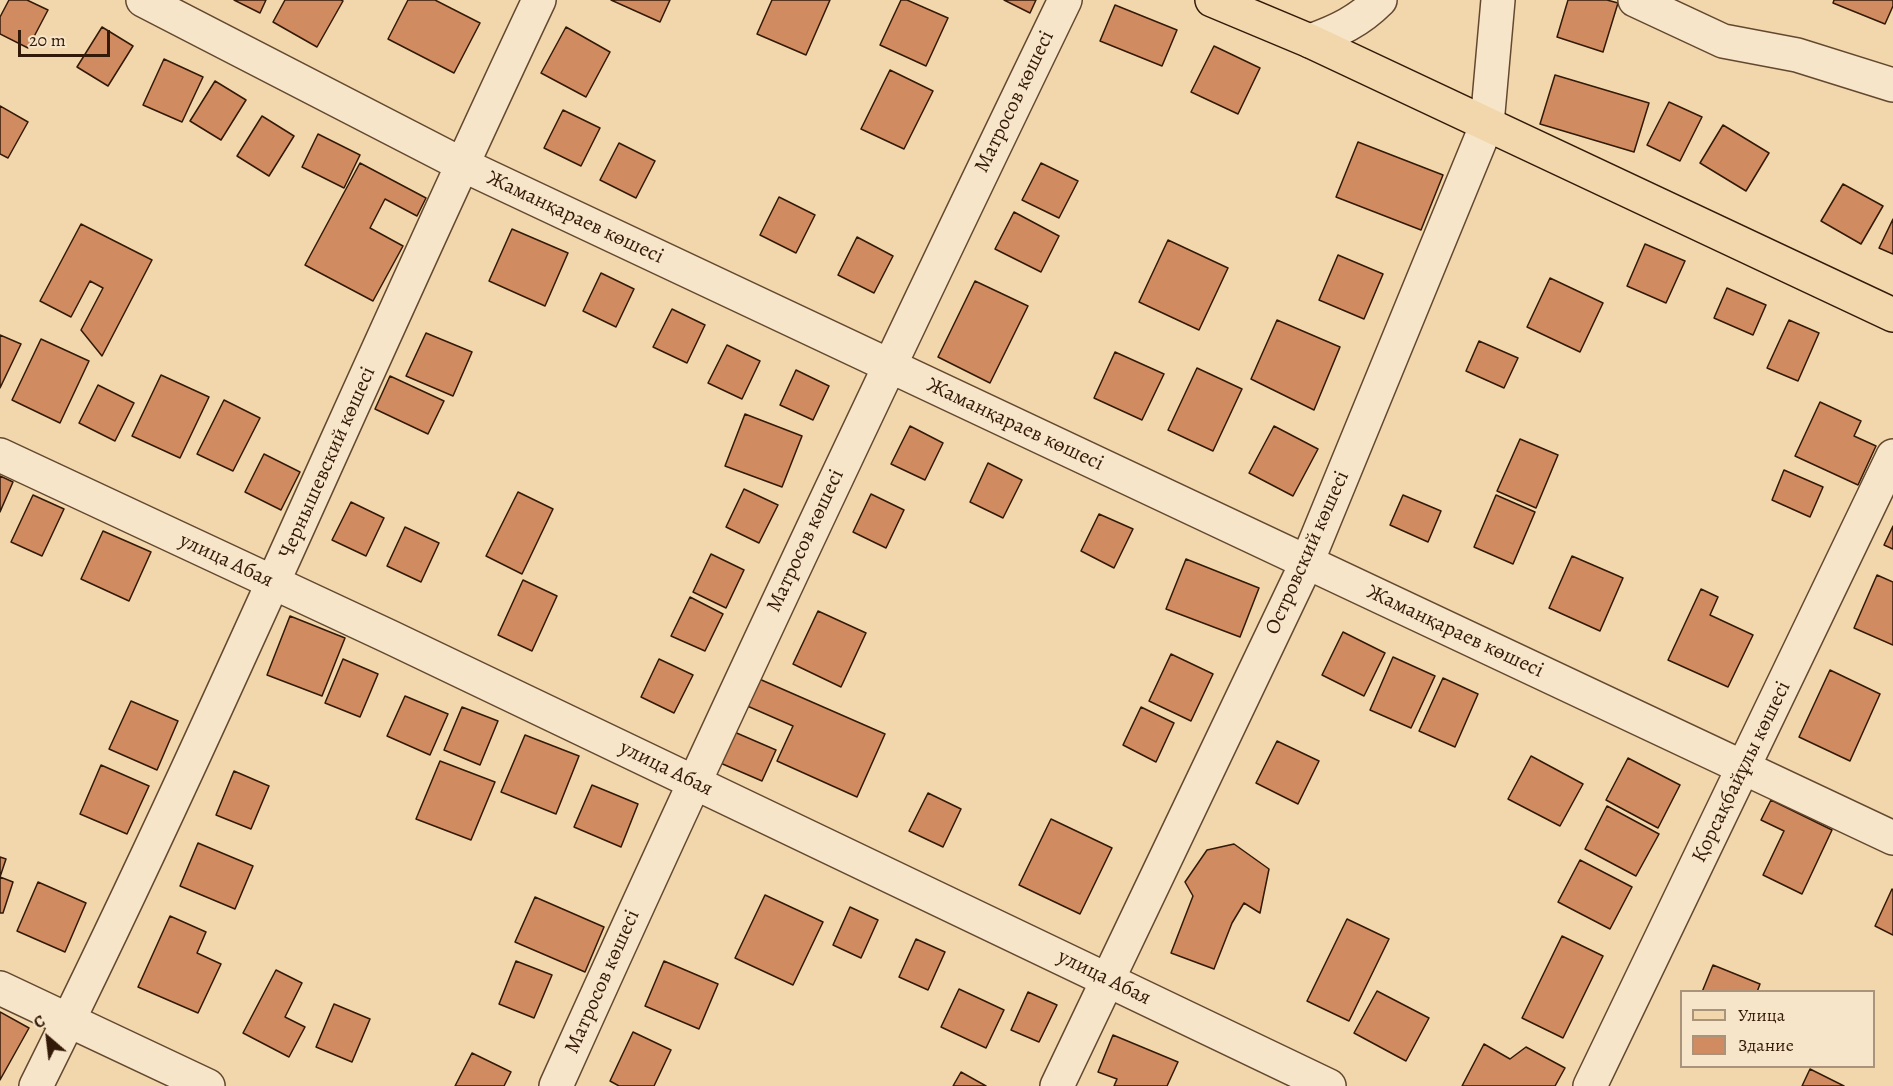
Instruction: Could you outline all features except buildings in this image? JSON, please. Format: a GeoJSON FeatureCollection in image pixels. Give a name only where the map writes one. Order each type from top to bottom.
{"type":"FeatureCollection","features":[{"type":"Feature","properties":{"kind":"main road"},"geometry":{"type":"LineString","coordinates":[[1212,0],[1310,41],[1893,315]]}},
{"type":"Feature","properties":{"kind":"street","name":"Жаманқараев көшесі"},"geometry":{"type":"LineString","coordinates":[[143,0],[461,164],[1893,838]]}},
{"type":"Feature","properties":{"kind":"street","name":"Чернышевский көшесі"},"geometry":{"type":"LineString","coordinates":[[36,1086],[69,1021],[274,583],[461,164],[538,0]]}},
{"type":"Feature","properties":{"kind":"street","name":"Матросов көшесі"},"geometry":{"type":"LineString","coordinates":[[556,1086],[693,782],[888,365],[1065,0]]}},
{"type":"Feature","properties":{"kind":"street"},"geometry":{"type":"LineString","coordinates":[[1310,41],[1338,31],[1362,18],[1380,0]]}},
{"type":"Feature","properties":{"kind":"street","name":"Островский көшесі"},"geometry":{"type":"LineString","coordinates":[[1057,1086],[1307,562],[1487,124],[1498,0]]}},
{"type":"Feature","properties":{"kind":"street"},"geometry":{"type":"LineString","coordinates":[[1635,0],[1723,40],[1797,55],[1893,85]]}},
{"type":"Feature","properties":{"kind":"street","name":"улица Абая"},"geometry":{"type":"LineString","coordinates":[[0,455],[274,583],[1329,1086]]}},
{"type":"Feature","properties":{"kind":"street","name":"Қорсақбайұлы көшесі"},"geometry":{"type":"LineString","coordinates":[[1590,1086],[1893,456]]}},
{"type":"Feature","properties":{"kind":"street"},"geometry":{"type":"LineString","coordinates":[[0,988],[208,1086]]}}]}
